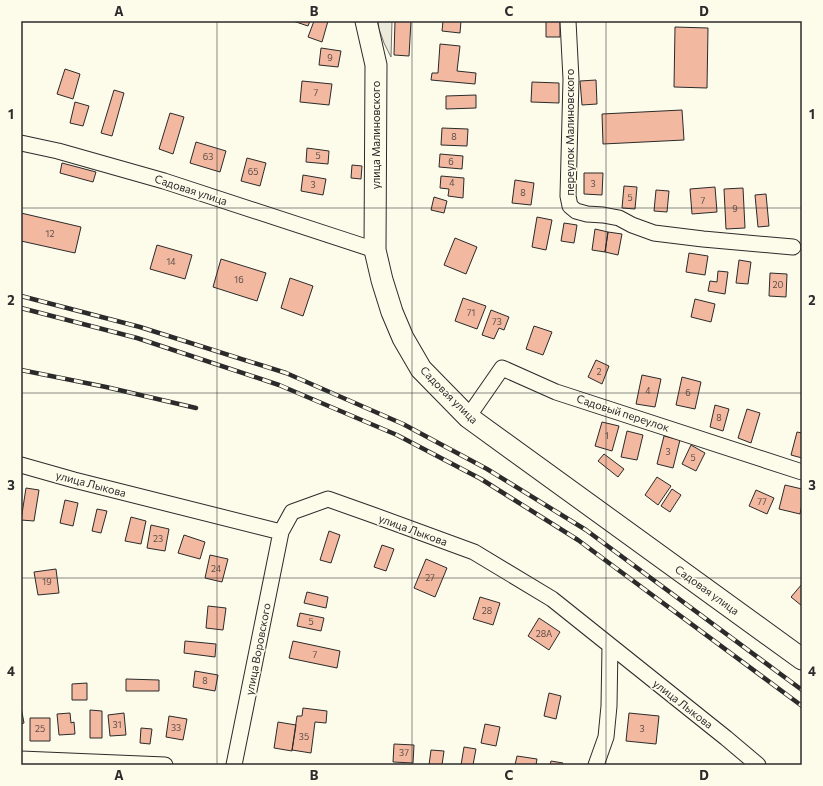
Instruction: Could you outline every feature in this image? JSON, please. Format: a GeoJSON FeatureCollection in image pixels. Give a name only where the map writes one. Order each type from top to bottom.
{"type":"FeatureCollection","features":[{"type":"Feature","properties":{"kind":"street","name":"улица Малиновского"},"geometry":{"type":"LineString","coordinates":[[366,21],[376,65],[375,250]]}},
{"type":"Feature","properties":{"kind":"street","name":"переулок Малиновского"},"geometry":{"type":"LineString","coordinates":[[568,21],[571,79],[568,196],[570,206],[576,211],[587,214],[619,218],[632,225],[654,233],[793,247]]}},
{"type":"Feature","properties":{"kind":"street","name":"Садовая улица"},"geometry":{"type":"LineString","coordinates":[[21,142],[58,151],[164,182],[375,250],[392,312],[403,338],[421,369],[468,417],[802,659]]}},
{"type":"Feature","properties":{"kind":"street","name":"Садовый переулок"},"geometry":{"type":"LineString","coordinates":[[468,417],[502,368],[556,392],[802,472]]}},
{"type":"Feature","properties":{"kind":"street","name":"улица Лыкова"},"geometry":{"type":"LineString","coordinates":[[21,465],[74,480],[281,532],[292,512],[328,499],[474,552],[552,599],[758,765]]}},
{"type":"Feature","properties":{"kind":"street","name":"улица Воровского"},"geometry":{"type":"LineString","coordinates":[[234,765],[281,532]]}},
{"type":"Feature","properties":{"kind":"street"},"geometry":{"type":"LineString","coordinates":[[596,765],[606,737],[609,706],[610,646]]}},
{"type":"Feature","properties":{"kind":"street"},"geometry":{"type":"LineString","coordinates":[[21,759],[165,765]]}},
{"type":"Feature","properties":{"kind":"shaded area"},"geometry":{"type":"Polygon","coordinates":[[[378,21],[392,21],[391,57],[384,43],[378,21]]]}},
{"type":"Feature","properties":{"kind":"building"},"geometry":{"type":"Polygon","coordinates":[[[293,21],[310,21],[308,26],[293,21]]]}},
{"type":"Feature","properties":{"kind":"building"},"geometry":{"type":"Polygon","coordinates":[[[314,21],[328,21],[322,42],[308,37],[314,21]]]}},
{"type":"Feature","properties":{"kind":"building"},"geometry":{"type":"Polygon","coordinates":[[[395,21],[411,21],[409,56],[394,55],[395,21]]]}},
{"type":"Feature","properties":{"kind":"building"},"geometry":{"type":"Polygon","coordinates":[[[443,21],[461,21],[460,33],[442,31],[443,21]]]}},
{"type":"Feature","properties":{"kind":"building"},"geometry":{"type":"Polygon","coordinates":[[[546,21],[560,21],[560,37],[546,37],[546,21]]]}},
{"type":"Feature","properties":{"kind":"building"},"geometry":{"type":"Polygon","coordinates":[[[675,27],[708,28],[707,88],[674,87],[675,27]]]}},
{"type":"Feature","properties":{"kind":"building"},"geometry":{"type":"Polygon","coordinates":[[[440,44],[460,46],[457,71],[476,73],[475,84],[431,80],[432,73],[438,73],[440,44]]]}},
{"type":"Feature","properties":{"kind":"building"},"geometry":{"type":"Polygon","coordinates":[[[321,48],[341,51],[338,67],[319,65],[321,48]]]}},
{"type":"Feature","properties":{"kind":"building"},"geometry":{"type":"Polygon","coordinates":[[[65,69],[80,74],[73,99],[57,94],[65,69]]]}},
{"type":"Feature","properties":{"kind":"building"},"geometry":{"type":"Polygon","coordinates":[[[596,80],[597,104],[582,105],[580,81],[596,80]]]}},
{"type":"Feature","properties":{"kind":"building"},"geometry":{"type":"Polygon","coordinates":[[[302,81],[332,84],[329,105],[300,102],[302,81]]]}},
{"type":"Feature","properties":{"kind":"building"},"geometry":{"type":"Polygon","coordinates":[[[532,82],[559,83],[559,103],[531,102],[532,82]]]}},
{"type":"Feature","properties":{"kind":"building"},"geometry":{"type":"Polygon","coordinates":[[[114,90],[124,93],[112,136],[101,133],[114,90]]]}},
{"type":"Feature","properties":{"kind":"building"},"geometry":{"type":"Polygon","coordinates":[[[476,95],[476,108],[446,109],[446,96],[476,95]]]}},
{"type":"Feature","properties":{"kind":"building"},"geometry":{"type":"Polygon","coordinates":[[[75,102],[89,106],[83,126],[70,123],[75,102]]]}},
{"type":"Feature","properties":{"kind":"building"},"geometry":{"type":"Polygon","coordinates":[[[682,110],[684,140],[603,144],[602,114],[682,110]]]}},
{"type":"Feature","properties":{"kind":"building"},"geometry":{"type":"Polygon","coordinates":[[[170,113],[184,117],[173,154],[159,149],[170,113]]]}},
{"type":"Feature","properties":{"kind":"building"},"geometry":{"type":"Polygon","coordinates":[[[442,128],[468,129],[467,146],[441,145],[442,128]]]}},
{"type":"Feature","properties":{"kind":"building"},"geometry":{"type":"Polygon","coordinates":[[[196,142],[226,151],[220,172],[190,163],[196,142]]]}},
{"type":"Feature","properties":{"kind":"building"},"geometry":{"type":"Polygon","coordinates":[[[307,148],[329,151],[328,164],[306,162],[307,148]]]}},
{"type":"Feature","properties":{"kind":"building"},"geometry":{"type":"Polygon","coordinates":[[[440,154],[463,156],[462,169],[439,167],[440,154]]]}},
{"type":"Feature","properties":{"kind":"building"},"geometry":{"type":"Polygon","coordinates":[[[247,158],[266,163],[260,186],[241,181],[247,158]]]}},
{"type":"Feature","properties":{"kind":"building"},"geometry":{"type":"Polygon","coordinates":[[[62,163],[96,172],[93,182],[60,173],[62,163]]]}},
{"type":"Feature","properties":{"kind":"building"},"geometry":{"type":"Polygon","coordinates":[[[352,165],[362,166],[361,179],[351,178],[352,165]]]}},
{"type":"Feature","properties":{"kind":"building"},"geometry":{"type":"Polygon","coordinates":[[[584,173],[603,173],[602,195],[584,194],[584,173]]]}},
{"type":"Feature","properties":{"kind":"building"},"geometry":{"type":"Polygon","coordinates":[[[303,175],[326,179],[323,195],[301,191],[303,175]]]}},
{"type":"Feature","properties":{"kind":"building"},"geometry":{"type":"Polygon","coordinates":[[[441,176],[464,178],[463,198],[448,196],[449,189],[440,188],[441,176]]]}},
{"type":"Feature","properties":{"kind":"building"},"geometry":{"type":"Polygon","coordinates":[[[515,180],[534,183],[531,205],[512,203],[515,180]]]}},
{"type":"Feature","properties":{"kind":"building"},"geometry":{"type":"Polygon","coordinates":[[[624,186],[637,187],[635,209],[622,208],[624,186]]]}},
{"type":"Feature","properties":{"kind":"building"},"geometry":{"type":"Polygon","coordinates":[[[715,187],[717,212],[692,214],[690,189],[715,187]]]}},
{"type":"Feature","properties":{"kind":"building"},"geometry":{"type":"Polygon","coordinates":[[[743,188],[745,228],[726,229],[724,189],[743,188]]]}},
{"type":"Feature","properties":{"kind":"building"},"geometry":{"type":"Polygon","coordinates":[[[656,190],[669,191],[667,212],[654,211],[656,190]]]}},
{"type":"Feature","properties":{"kind":"building"},"geometry":{"type":"Polygon","coordinates":[[[766,194],[769,226],[758,227],[755,195],[766,194]]]}},
{"type":"Feature","properties":{"kind":"building"},"geometry":{"type":"Polygon","coordinates":[[[434,197],[447,201],[444,213],[431,210],[434,197]]]}},
{"type":"Feature","properties":{"kind":"building"},"geometry":{"type":"Polygon","coordinates":[[[21,213],[81,227],[75,253],[21,241],[21,213]]]}},
{"type":"Feature","properties":{"kind":"building"},"geometry":{"type":"Polygon","coordinates":[[[537,217],[552,220],[546,250],[532,247],[537,217]]]}},
{"type":"Feature","properties":{"kind":"building"},"geometry":{"type":"Polygon","coordinates":[[[564,223],[577,225],[574,243],[561,241],[564,223]]]}},
{"type":"Feature","properties":{"kind":"building"},"geometry":{"type":"Polygon","coordinates":[[[595,229],[608,232],[605,252],[592,250],[595,229]]]}},
{"type":"Feature","properties":{"kind":"building"},"geometry":{"type":"Polygon","coordinates":[[[608,232],[622,234],[618,255],[605,252],[608,232]]]}},
{"type":"Feature","properties":{"kind":"building"},"geometry":{"type":"Polygon","coordinates":[[[455,238],[477,247],[466,274],[444,265],[455,238]]]}},
{"type":"Feature","properties":{"kind":"building"},"geometry":{"type":"Polygon","coordinates":[[[157,245],[192,255],[185,279],[150,269],[157,245]]]}},
{"type":"Feature","properties":{"kind":"building"},"geometry":{"type":"Polygon","coordinates":[[[689,253],[708,256],[705,275],[686,272],[689,253]]]}},
{"type":"Feature","properties":{"kind":"building"},"geometry":{"type":"Polygon","coordinates":[[[221,259],[266,273],[257,301],[213,287],[221,259]]]}},
{"type":"Feature","properties":{"kind":"building"},"geometry":{"type":"Polygon","coordinates":[[[739,260],[751,262],[748,284],[736,283],[739,260]]]}},
{"type":"Feature","properties":{"kind":"building"},"geometry":{"type":"Polygon","coordinates":[[[718,271],[728,272],[725,294],[708,291],[710,281],[717,282],[718,271]]]}},
{"type":"Feature","properties":{"kind":"building"},"geometry":{"type":"Polygon","coordinates":[[[770,273],[787,274],[786,297],[769,296],[770,273]]]}},
{"type":"Feature","properties":{"kind":"building"},"geometry":{"type":"Polygon","coordinates":[[[290,278],[313,286],[303,316],[281,308],[290,278]]]}},
{"type":"Feature","properties":{"kind":"building"},"geometry":{"type":"Polygon","coordinates":[[[463,298],[486,306],[477,329],[455,321],[463,298]]]}},
{"type":"Feature","properties":{"kind":"building"},"geometry":{"type":"Polygon","coordinates":[[[695,299],[715,304],[711,322],[691,317],[695,299]]]}},
{"type":"Feature","properties":{"kind":"building"},"geometry":{"type":"Polygon","coordinates":[[[491,310],[509,317],[504,330],[499,328],[494,339],[482,335],[491,310]]]}},
{"type":"Feature","properties":{"kind":"building"},"geometry":{"type":"Polygon","coordinates":[[[534,326],[552,332],[543,355],[526,349],[534,326]]]}},
{"type":"Feature","properties":{"kind":"building"},"geometry":{"type":"Polygon","coordinates":[[[596,360],[609,366],[602,384],[588,377],[596,360]]]}},
{"type":"Feature","properties":{"kind":"building"},"geometry":{"type":"Polygon","coordinates":[[[642,375],[661,379],[655,407],[636,404],[642,375]]]}},
{"type":"Feature","properties":{"kind":"building"},"geometry":{"type":"Polygon","coordinates":[[[682,377],[701,382],[695,409],[676,405],[682,377]]]}},
{"type":"Feature","properties":{"kind":"building"},"geometry":{"type":"Polygon","coordinates":[[[715,405],[729,409],[723,431],[710,427],[715,405]]]}},
{"type":"Feature","properties":{"kind":"building"},"geometry":{"type":"Polygon","coordinates":[[[747,409],[760,413],[751,443],[738,438],[747,409]]]}},
{"type":"Feature","properties":{"kind":"building"},"geometry":{"type":"Polygon","coordinates":[[[602,422],[619,426],[612,451],[595,446],[602,422]]]}},
{"type":"Feature","properties":{"kind":"building"},"geometry":{"type":"Polygon","coordinates":[[[627,431],[643,435],[637,460],[621,457],[627,431]]]}},
{"type":"Feature","properties":{"kind":"building"},"geometry":{"type":"Polygon","coordinates":[[[797,432],[802,433],[802,458],[791,455],[797,432]]]}},
{"type":"Feature","properties":{"kind":"building"},"geometry":{"type":"Polygon","coordinates":[[[664,436],[680,440],[673,468],[657,464],[664,436]]]}},
{"type":"Feature","properties":{"kind":"building"},"geometry":{"type":"Polygon","coordinates":[[[691,445],[705,453],[696,471],[682,464],[691,445]]]}},
{"type":"Feature","properties":{"kind":"building"},"geometry":{"type":"Polygon","coordinates":[[[604,454],[624,469],[618,477],[598,461],[604,454]]]}},
{"type":"Feature","properties":{"kind":"building"},"geometry":{"type":"Polygon","coordinates":[[[657,477],[671,486],[658,505],[645,495],[657,477]]]}},
{"type":"Feature","properties":{"kind":"building"},"geometry":{"type":"Polygon","coordinates":[[[785,485],[802,489],[800,514],[779,509],[785,485]]]}},
{"type":"Feature","properties":{"kind":"building"},"geometry":{"type":"Polygon","coordinates":[[[26,488],[39,490],[34,521],[21,520],[26,488]]]}},
{"type":"Feature","properties":{"kind":"building"},"geometry":{"type":"Polygon","coordinates":[[[672,489],[681,495],[670,512],[661,506],[672,489]]]}},
{"type":"Feature","properties":{"kind":"building"},"geometry":{"type":"Polygon","coordinates":[[[756,490],[774,498],[767,514],[749,506],[756,490]]]}},
{"type":"Feature","properties":{"kind":"building"},"geometry":{"type":"Polygon","coordinates":[[[65,500],[78,503],[73,526],[60,523],[65,500]]]}},
{"type":"Feature","properties":{"kind":"building"},"geometry":{"type":"Polygon","coordinates":[[[97,509],[107,511],[101,533],[92,531],[97,509]]]}},
{"type":"Feature","properties":{"kind":"building"},"geometry":{"type":"Polygon","coordinates":[[[131,517],[146,521],[141,544],[125,541],[131,517]]]}},
{"type":"Feature","properties":{"kind":"building"},"geometry":{"type":"Polygon","coordinates":[[[151,525],[169,529],[165,551],[147,548],[151,525]]]}},
{"type":"Feature","properties":{"kind":"building"},"geometry":{"type":"Polygon","coordinates":[[[329,531],[340,535],[331,563],[320,560],[329,531]]]}},
{"type":"Feature","properties":{"kind":"building"},"geometry":{"type":"Polygon","coordinates":[[[184,535],[205,542],[200,559],[178,553],[184,535]]]}},
{"type":"Feature","properties":{"kind":"building"},"geometry":{"type":"Polygon","coordinates":[[[382,545],[394,549],[386,571],[374,567],[382,545]]]}},
{"type":"Feature","properties":{"kind":"building"},"geometry":{"type":"Polygon","coordinates":[[[210,555],[228,559],[222,582],[205,578],[210,555]]]}},
{"type":"Feature","properties":{"kind":"building"},"geometry":{"type":"Polygon","coordinates":[[[426,559],[447,568],[435,597],[414,588],[426,559]]]}},
{"type":"Feature","properties":{"kind":"building"},"geometry":{"type":"Polygon","coordinates":[[[56,569],[59,593],[38,595],[34,572],[56,569]]]}},
{"type":"Feature","properties":{"kind":"building"},"geometry":{"type":"Polygon","coordinates":[[[802,584],[802,606],[791,597],[802,584]]]}},
{"type":"Feature","properties":{"kind":"building"},"geometry":{"type":"Polygon","coordinates":[[[307,592],[328,597],[326,608],[304,603],[307,592]]]}},
{"type":"Feature","properties":{"kind":"building"},"geometry":{"type":"Polygon","coordinates":[[[480,597],[500,603],[493,625],[473,619],[480,597]]]}},
{"type":"Feature","properties":{"kind":"building"},"geometry":{"type":"Polygon","coordinates":[[[208,606],[226,608],[223,630],[206,628],[208,606]]]}},
{"type":"Feature","properties":{"kind":"building"},"geometry":{"type":"Polygon","coordinates":[[[300,613],[324,618],[321,631],[297,626],[300,613]]]}},
{"type":"Feature","properties":{"kind":"building"},"geometry":{"type":"Polygon","coordinates":[[[539,618],[560,632],[549,650],[528,636],[539,618]]]}},
{"type":"Feature","properties":{"kind":"building"},"geometry":{"type":"Polygon","coordinates":[[[185,641],[216,644],[215,657],[184,653],[185,641]]]}},
{"type":"Feature","properties":{"kind":"building"},"geometry":{"type":"Polygon","coordinates":[[[293,641],[340,651],[337,668],[289,658],[293,641]]]}},
{"type":"Feature","properties":{"kind":"building"},"geometry":{"type":"Polygon","coordinates":[[[195,671],[218,675],[215,691],[193,687],[195,671]]]}},
{"type":"Feature","properties":{"kind":"building"},"geometry":{"type":"Polygon","coordinates":[[[126,679],[159,680],[159,691],[126,691],[126,679]]]}},
{"type":"Feature","properties":{"kind":"building"},"geometry":{"type":"Polygon","coordinates":[[[87,683],[87,700],[72,700],[72,684],[87,683]]]}},
{"type":"Feature","properties":{"kind":"building"},"geometry":{"type":"Polygon","coordinates":[[[549,693],[561,696],[556,719],[544,716],[549,693]]]}},
{"type":"Feature","properties":{"kind":"building"},"geometry":{"type":"Polygon","coordinates":[[[21,707],[24,723],[21,724],[21,707]]]}},
{"type":"Feature","properties":{"kind":"building"},"geometry":{"type":"Polygon","coordinates":[[[303,708],[327,711],[326,723],[315,722],[311,753],[292,750],[297,716],[302,716],[303,708]]]}},
{"type":"Feature","properties":{"kind":"building"},"geometry":{"type":"Polygon","coordinates":[[[90,710],[102,711],[102,738],[90,738],[90,710]]]}},
{"type":"Feature","properties":{"kind":"building"},"geometry":{"type":"Polygon","coordinates":[[[70,713],[71,723],[74,722],[75,734],[59,735],[57,714],[70,713]]]}},
{"type":"Feature","properties":{"kind":"building"},"geometry":{"type":"Polygon","coordinates":[[[124,713],[126,735],[110,736],[108,715],[124,713]]]}},
{"type":"Feature","properties":{"kind":"building"},"geometry":{"type":"Polygon","coordinates":[[[629,713],[659,716],[656,744],[626,741],[629,713]]]}},
{"type":"Feature","properties":{"kind":"building"},"geometry":{"type":"Polygon","coordinates":[[[169,716],[187,719],[183,740],[166,737],[169,716]]]}},
{"type":"Feature","properties":{"kind":"building"},"geometry":{"type":"Polygon","coordinates":[[[30,718],[50,718],[50,741],[30,741],[30,718]]]}},
{"type":"Feature","properties":{"kind":"building"},"geometry":{"type":"Polygon","coordinates":[[[278,722],[296,725],[292,751],[274,748],[278,722]]]}},
{"type":"Feature","properties":{"kind":"building"},"geometry":{"type":"Polygon","coordinates":[[[485,724],[500,727],[496,746],[481,743],[485,724]]]}},
{"type":"Feature","properties":{"kind":"building"},"geometry":{"type":"Polygon","coordinates":[[[141,728],[152,729],[150,744],[140,743],[141,728]]]}},
{"type":"Feature","properties":{"kind":"building"},"geometry":{"type":"Polygon","coordinates":[[[394,744],[414,745],[413,763],[393,762],[394,744]]]}},
{"type":"Feature","properties":{"kind":"building"},"geometry":{"type":"Polygon","coordinates":[[[464,747],[476,749],[473,765],[461,765],[464,747]]]}},
{"type":"Feature","properties":{"kind":"building"},"geometry":{"type":"Polygon","coordinates":[[[431,750],[444,751],[442,765],[429,765],[431,750]]]}},
{"type":"Feature","properties":{"kind":"building"},"geometry":{"type":"Polygon","coordinates":[[[517,756],[537,759],[536,765],[515,765],[517,756]]]}},
{"type":"Feature","properties":{"kind":"building"},"geometry":{"type":"Polygon","coordinates":[[[551,761],[563,763],[563,765],[550,765],[551,761]]]}},
{"type":"Feature","properties":{"kind":"railway"},"geometry":{"type":"LineString","coordinates":[[21,296],[140,327],[286,373],[403,424],[487,469],[586,530],[802,690]]}},
{"type":"Feature","properties":{"kind":"railway"},"geometry":{"type":"LineString","coordinates":[[21,308],[137,338],[279,385],[397,435],[481,479],[578,540],[802,706]]}},
{"type":"Feature","properties":{"kind":"railway"},"geometry":{"type":"LineString","coordinates":[[21,370],[106,387],[196,408]]}}]}
